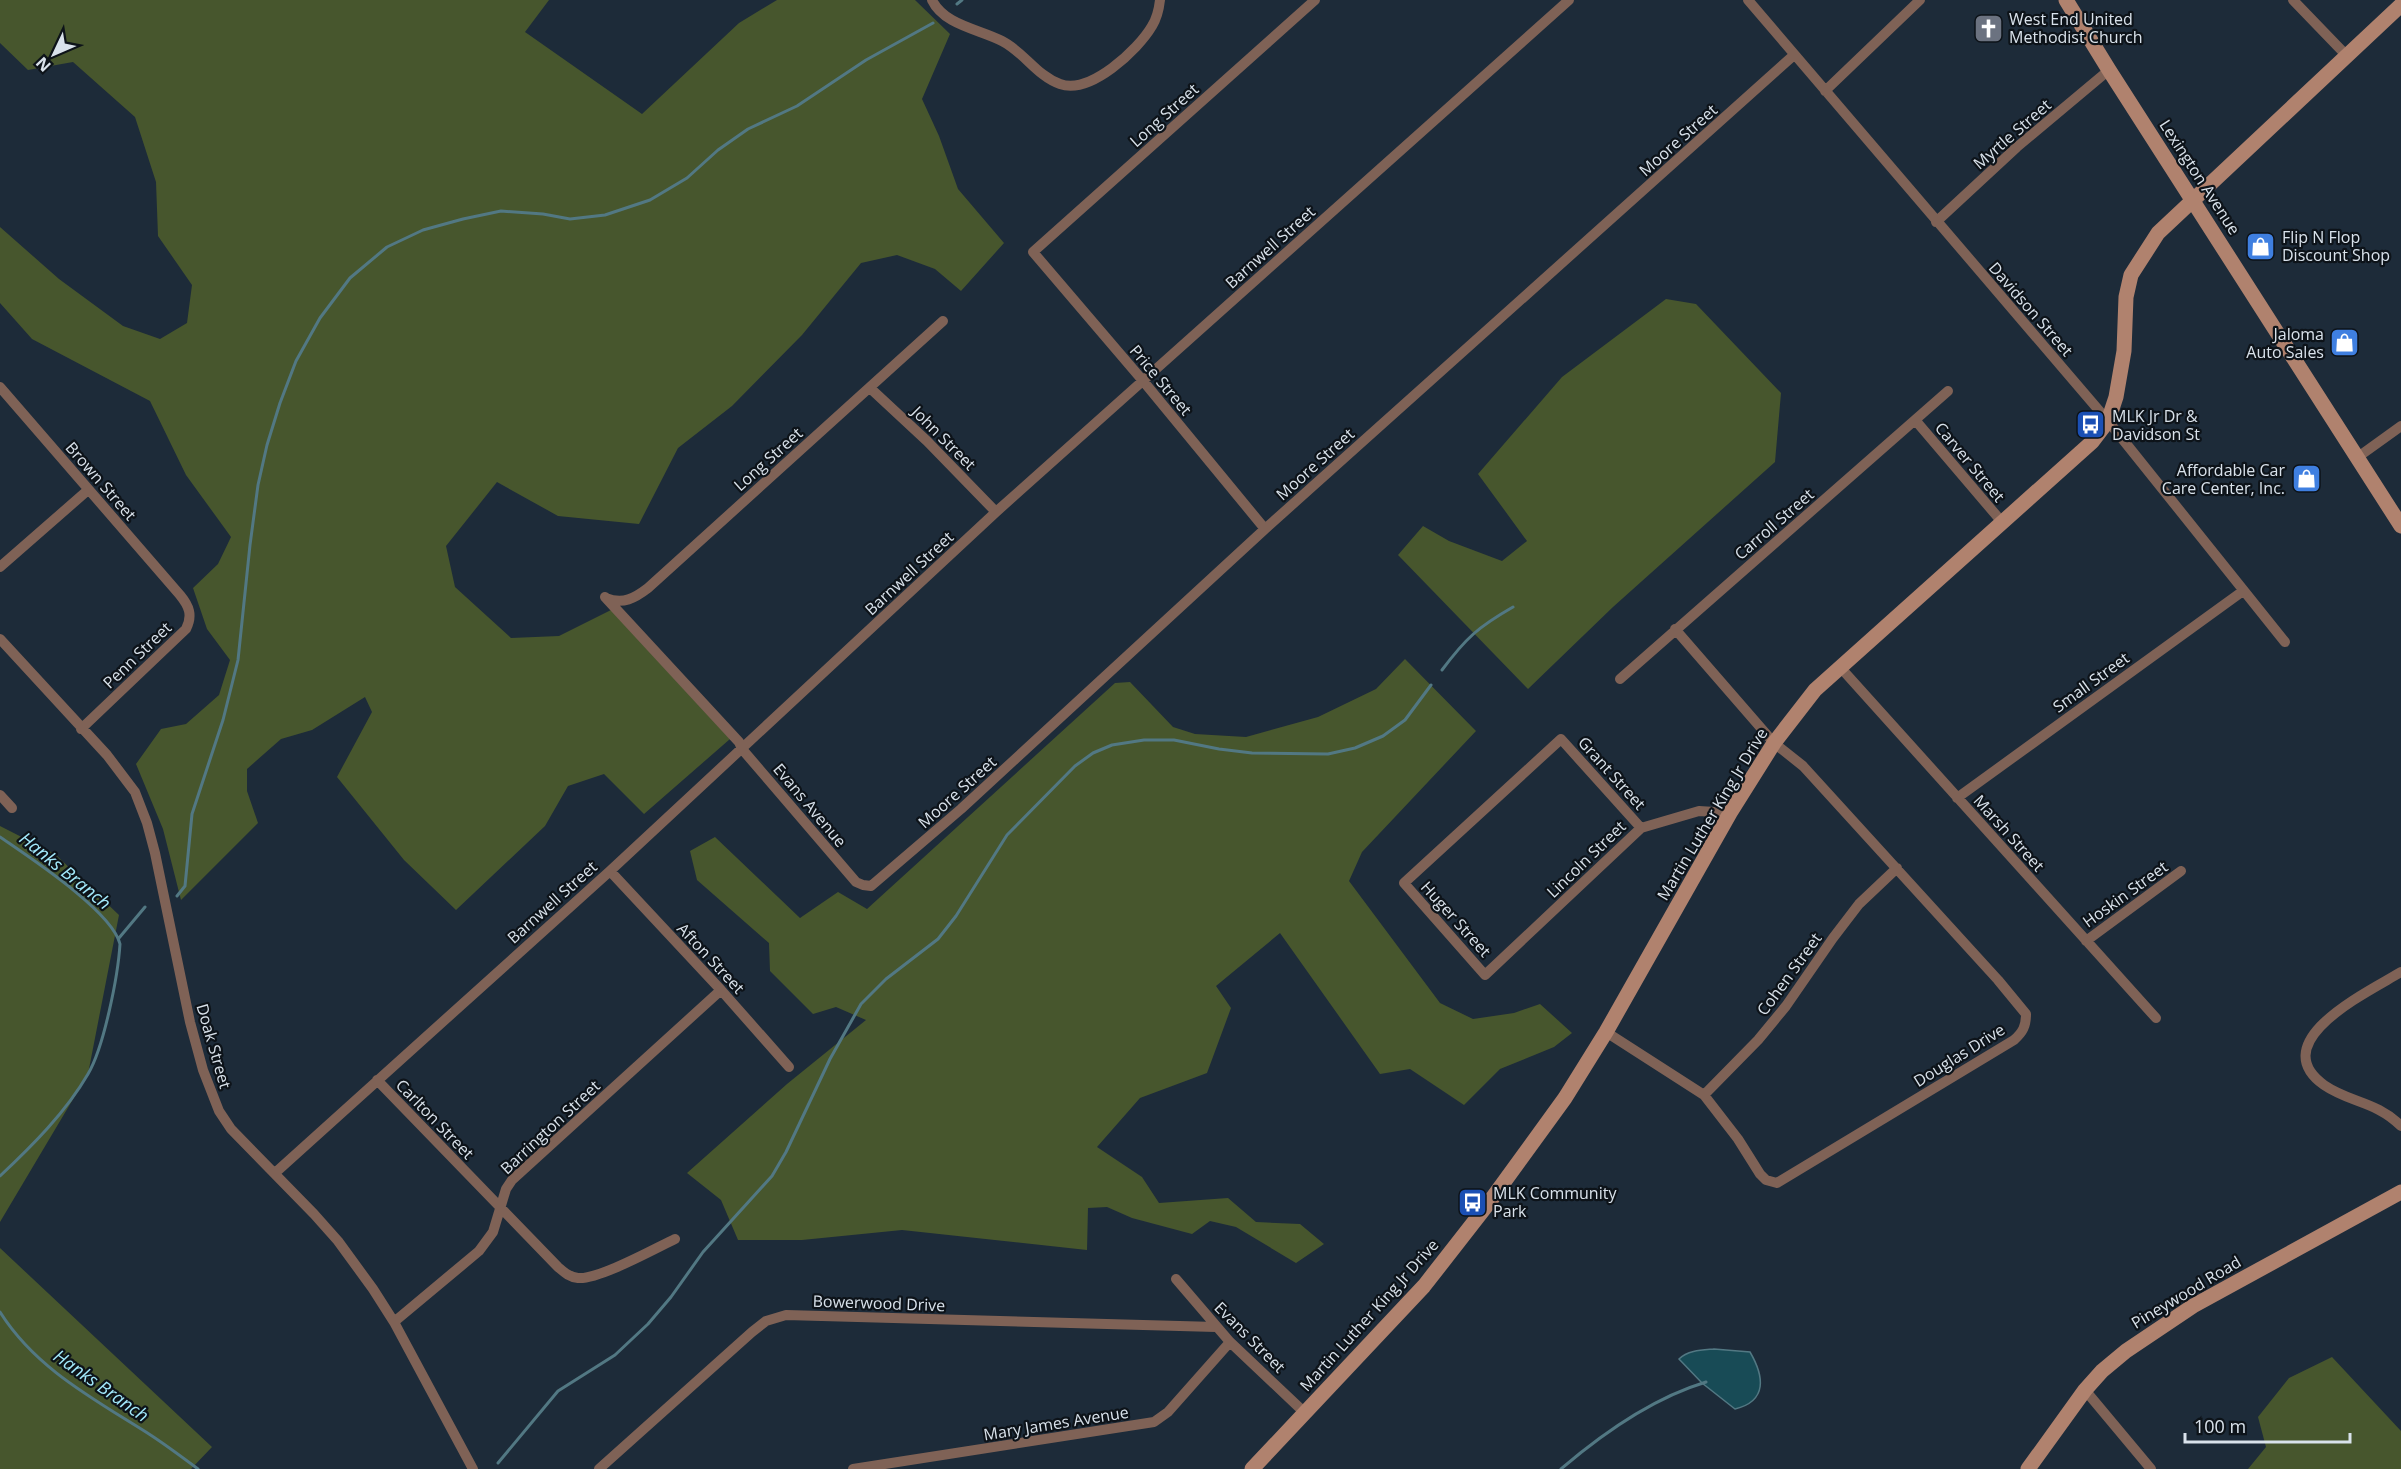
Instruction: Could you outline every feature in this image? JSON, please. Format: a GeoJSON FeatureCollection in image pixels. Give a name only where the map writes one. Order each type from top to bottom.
{"type":"FeatureCollection","features":[{"type":"Feature","properties":{"kind":"street"},"geometry":{"type":"LineString","coordinates":[[932,0],[956,22],[1015,48],[1052,81],[1070,86],[1089,82],[1102,75],[1132,49],[1153,26],[1160,0]]}},
{"type":"Feature","properties":{"kind":"street","name":"Long Street"},"geometry":{"type":"LineString","coordinates":[[1033,252],[1315,0]]}},
{"type":"Feature","properties":{"kind":"street","name":"Barnwell Street"},"geometry":{"type":"LineString","coordinates":[[275,1173],[609,871],[996,512],[1569,0]]}},
{"type":"Feature","properties":{"kind":"street","name":"Davidson Street"},"geometry":{"type":"LineString","coordinates":[[1748,0],[2108,421],[2285,642]]}},
{"type":"Feature","properties":{"kind":"street"},"geometry":{"type":"LineString","coordinates":[[1825,91],[1920,0]]}},
{"type":"Feature","properties":{"kind":"street","name":"Lexington Avenue"},"geometry":{"type":"LineString","coordinates":[[2066,0],[2401,526]]}},
{"type":"Feature","properties":{"kind":"street"},"geometry":{"type":"LineString","coordinates":[[2293,0],[2347,56]]}},
{"type":"Feature","properties":{"kind":"street","name":"Martin Luther King Jr Drive"},"geometry":{"type":"LineString","coordinates":[[1252,1469],[1424,1286],[1488,1204],[1575,1083],[1730,813],[1774,743],[1815,690],[2092,442],[2108,421],[2121,371],[2126,297],[2131,275],[2158,233],[2401,5]]}},
{"type":"Feature","properties":{"kind":"street","name":"Moore Street"},"geometry":{"type":"LineString","coordinates":[[856,882],[872,886],[969,802],[1265,529],[1794,55]]}},
{"type":"Feature","properties":{"kind":"street","name":"Myrtle Street"},"geometry":{"type":"LineString","coordinates":[[1936,222],[2017,147],[2109,70]]}},
{"type":"Feature","properties":{"kind":"street","name":"Price Street"},"geometry":{"type":"LineString","coordinates":[[1033,252],[1265,529]]}},
{"type":"Feature","properties":{"kind":"street","name":"Long Street"},"geometry":{"type":"LineString","coordinates":[[605,597],[622,600],[637,597],[943,321]]}},
{"type":"Feature","properties":{"kind":"street","name":"Brown Street"},"geometry":{"type":"LineString","coordinates":[[0,387],[180,595]]}},
{"type":"Feature","properties":{"kind":"street","name":"John Street"},"geometry":{"type":"LineString","coordinates":[[870,388],[927,441],[996,512]]}},
{"type":"Feature","properties":{"kind":"street","name":"Carroll Street"},"geometry":{"type":"LineString","coordinates":[[1620,679],[1948,392]]}},
{"type":"Feature","properties":{"kind":"street","name":"Carver Street"},"geometry":{"type":"LineString","coordinates":[[1916,421],[2002,522]]}},
{"type":"Feature","properties":{"kind":"street"},"geometry":{"type":"LineString","coordinates":[[2358,457],[2401,426]]}},
{"type":"Feature","properties":{"kind":"street"},"geometry":{"type":"LineString","coordinates":[[0,567],[88,490]]}},
{"type":"Feature","properties":{"kind":"street","name":"Small Street"},"geometry":{"type":"LineString","coordinates":[[1957,798],[2243,591]]}},
{"type":"Feature","properties":{"kind":"street","name":"Penn Street"},"geometry":{"type":"LineString","coordinates":[[81,729],[186,629],[190,616],[189,609],[180,595]]}},
{"type":"Feature","properties":{"kind":"street","name":"Evans Avenue"},"geometry":{"type":"LineString","coordinates":[[605,597],[739,742],[742,749],[856,882]]}},
{"type":"Feature","properties":{"kind":"street","name":"Douglas Drive"},"geometry":{"type":"LineString","coordinates":[[1606,1032],[1704,1095],[1738,1139],[1760,1174],[1766,1180],[1777,1183],[2014,1040],[2022,1033],[2026,1024],[2026,1014],[2020,1005],[1803,766],[1774,743],[1675,629]]}},
{"type":"Feature","properties":{"kind":"street","name":"Doak Street"},"geometry":{"type":"LineString","coordinates":[[0,639],[127,779],[142,807],[155,853],[190,1022],[208,1087],[219,1111],[231,1129],[338,1241],[373,1289],[394,1322],[473,1469]]}},
{"type":"Feature","properties":{"kind":"street","name":"Marsh Street"},"geometry":{"type":"LineString","coordinates":[[1840,667],[2156,1018]]}},
{"type":"Feature","properties":{"kind":"street","name":"Grant Street"},"geometry":{"type":"LineString","coordinates":[[1404,883],[1561,739],[1641,828]]}},
{"type":"Feature","properties":{"kind":"street"},"geometry":{"type":"LineString","coordinates":[[0,795],[12,808]]}},
{"type":"Feature","properties":{"kind":"street","name":"Lincoln Street"},"geometry":{"type":"LineString","coordinates":[[1485,975],[1641,828],[1699,811],[1730,813]]}},
{"type":"Feature","properties":{"kind":"street","name":"Cohen Street"},"geometry":{"type":"LineString","coordinates":[[1704,1095],[1758,1040],[1786,1006],[1852,911],[1897,868]]}},
{"type":"Feature","properties":{"kind":"street","name":"Afton Street"},"geometry":{"type":"LineString","coordinates":[[609,871],[721,990],[789,1067]]}},
{"type":"Feature","properties":{"kind":"street","name":"Hoskin Street"},"geometry":{"type":"LineString","coordinates":[[2086,941],[2181,871]]}},
{"type":"Feature","properties":{"kind":"street","name":"Huger Street"},"geometry":{"type":"LineString","coordinates":[[1404,883],[1485,975]]}},
{"type":"Feature","properties":{"kind":"street"},"geometry":{"type":"LineString","coordinates":[[2401,972],[2324,1021],[2313,1033],[2305,1054],[2311,1071],[2323,1084],[2340,1094],[2385,1112],[2401,1126]]}},
{"type":"Feature","properties":{"kind":"street","name":"Barrington Street"},"geometry":{"type":"LineString","coordinates":[[394,1322],[479,1251],[493,1232],[506,1189],[512,1180],[721,990]]}},
{"type":"Feature","properties":{"kind":"street","name":"Carlton Street"},"geometry":{"type":"LineString","coordinates":[[377,1080],[569,1276],[581,1278],[604,1272],[675,1239]]}},
{"type":"Feature","properties":{"kind":"street","name":"Pineywood Road"},"geometry":{"type":"LineString","coordinates":[[2028,1469],[2085,1390],[2102,1371],[2126,1351],[2193,1306],[2401,1192]]}},
{"type":"Feature","properties":{"kind":"street","name":"Evans Street"},"geometry":{"type":"LineString","coordinates":[[1176,1280],[1230,1342],[1305,1413]]}},
{"type":"Feature","properties":{"kind":"street","name":"Bowerwood Drive"},"geometry":{"type":"LineString","coordinates":[[599,1469],[752,1332],[766,1321],[786,1315],[1216,1327]]}},
{"type":"Feature","properties":{"kind":"street","name":"Mary James Avenue"},"geometry":{"type":"LineString","coordinates":[[853,1469],[1154,1422],[1168,1412],[1230,1342]]}},
{"type":"Feature","properties":{"kind":"street"},"geometry":{"type":"LineString","coordinates":[[2085,1390],[2151,1469]]}},
{"type":"Feature","properties":{"kind":"shaded area"},"geometry":{"type":"Polygon","coordinates":[[[0,0],[549,0],[525,32],[642,114],[739,23],[777,0],[915,0],[950,34],[922,99],[939,136],[958,189],[1004,243],[961,291],[935,269],[897,255],[861,263],[802,335],[732,406],[678,448],[639,524],[558,516],[497,482],[446,546],[455,587],[511,638],[559,636],[611,610],[730,739],[644,814],[604,774],[568,786],[545,826],[456,910],[404,860],[337,777],[372,712],[365,697],[312,730],[281,739],[247,769],[247,791],[258,823],[181,900],[163,829],[136,764],[161,729],[186,724],[219,695],[230,660],[207,629],[193,588],[218,564],[231,537],[186,475],[150,401],[32,339],[0,303],[0,227],[59,279],[123,326],[160,339],[187,323],[192,285],[158,236],[156,182],[135,117],[73,62],[28,70],[0,43],[0,0]]]}},
{"type":"Feature","properties":{"kind":"shaded area"},"geometry":{"type":"Polygon","coordinates":[[[1666,299],[1696,304],[1781,393],[1775,462],[1613,607],[1528,689],[1398,555],[1423,526],[1449,541],[1502,561],[1527,541],[1478,474],[1562,377],[1666,299]]]}},
{"type":"Feature","properties":{"kind":"shaded area"},"geometry":{"type":"Polygon","coordinates":[[[1405,659],[1476,731],[1362,852],[1349,881],[1440,1003],[1473,1019],[1514,1013],[1540,1004],[1572,1033],[1554,1047],[1500,1069],[1464,1105],[1410,1069],[1380,1074],[1280,933],[1216,986],[1231,1008],[1207,1073],[1140,1098],[1097,1147],[1142,1177],[1159,1203],[1228,1198],[1256,1222],[1300,1224],[1324,1244],[1296,1263],[1236,1227],[1210,1221],[1192,1234],[1132,1218],[1107,1207],[1088,1208],[1087,1250],[902,1230],[802,1240],[738,1240],[721,1200],[687,1173],[787,1084],[866,1020],[836,1007],[813,1014],[770,971],[769,943],[697,880],[690,851],[715,837],[800,918],[838,892],[867,909],[1115,683],[1130,682],[1173,727],[1195,734],[1246,737],[1318,717],[1376,689],[1405,659]]]}},
{"type":"Feature","properties":{"kind":"shaded area"},"geometry":{"type":"Polygon","coordinates":[[[0,826],[55,854],[119,915],[88,1074],[0,1222],[0,826]]]}},
{"type":"Feature","properties":{"kind":"shaded area"},"geometry":{"type":"Polygon","coordinates":[[[0,1248],[212,1447],[191,1469],[0,1469],[0,1248]]]}},
{"type":"Feature","properties":{"kind":"shaded area"},"geometry":{"type":"Polygon","coordinates":[[[1714,1349],[1750,1352],[1758,1370],[1760,1386],[1758,1394],[1746,1405],[1735,1409],[1702,1383],[1679,1359],[1691,1352],[1714,1349]]]}},
{"type":"Feature","properties":{"kind":"shaded area"},"geometry":{"type":"Polygon","coordinates":[[[2332,1357],[2401,1431],[2401,1469],[2248,1469],[2266,1447],[2258,1417],[2289,1378],[2332,1357]]]}},
{"type":"Feature","properties":{"kind":"waterway"},"geometry":{"type":"LineString","coordinates":[[957,4],[962,0]]}},
{"type":"Feature","properties":{"kind":"waterway"},"geometry":{"type":"LineString","coordinates":[[177,896],[185,886],[192,814],[223,720],[238,660],[258,485],[267,445],[296,361],[320,318],[350,278],[387,247],[423,230],[463,219],[501,211],[543,214],[570,219],[605,215],[650,200],[687,178],[718,150],[748,129],[797,106],[866,60],[933,23]]}},
{"type":"Feature","properties":{"kind":"waterway"},"geometry":{"type":"LineString","coordinates":[[1442,670],[1473,634],[1513,607]]}},
{"type":"Feature","properties":{"kind":"waterway"},"geometry":{"type":"LineString","coordinates":[[498,1463],[558,1391],[615,1355],[648,1324],[671,1297],[703,1252],[772,1176],[786,1152],[830,1059],[861,1004],[886,979],[938,939],[956,916],[1007,835],[1075,766],[1093,753],[1112,745],[1144,740],[1174,740],[1252,753],[1328,754],[1355,748],[1383,736],[1405,720],[1431,685]]}},
{"type":"Feature","properties":{"kind":"waterway","name":"Hanks Branch"},"geometry":{"type":"LineString","coordinates":[[0,837],[49,871],[86,901],[114,931],[120,944],[109,1011],[99,1047],[88,1074],[59,1115],[0,1176]]}},
{"type":"Feature","properties":{"kind":"waterway"},"geometry":{"type":"LineString","coordinates":[[119,938],[145,907]]}},
{"type":"Feature","properties":{"kind":"waterway","name":"Hanks Branch"},"geometry":{"type":"LineString","coordinates":[[0,1312],[14,1332],[48,1366],[87,1395],[155,1438],[198,1469]]}},
{"type":"Feature","properties":{"kind":"waterway"},"geometry":{"type":"LineString","coordinates":[[1561,1469],[1629,1418],[1667,1397],[1706,1382]]}},
{"type":"Feature","properties":{"kind":"place","name":"West End United Methodist Church"},"geometry":{"type":"Point","coordinates":[1988,28]}},
{"type":"Feature","properties":{"kind":"place","name":"Flip N Flop Discount Shop"},"geometry":{"type":"Point","coordinates":[2261,246]}},
{"type":"Feature","properties":{"kind":"place","name":"Jaloma Auto Sales"},"geometry":{"type":"Point","coordinates":[2345,343]}},
{"type":"Feature","properties":{"kind":"place","name":"MLK Jr Dr & Davidson St"},"geometry":{"type":"Point","coordinates":[2091,425]}},
{"type":"Feature","properties":{"kind":"place","name":"Affordable Car Care Center, Inc."},"geometry":{"type":"Point","coordinates":[2306,479]}},
{"type":"Feature","properties":{"kind":"place","name":"MLK Community Park"},"geometry":{"type":"Point","coordinates":[1472,1202]}}]}
